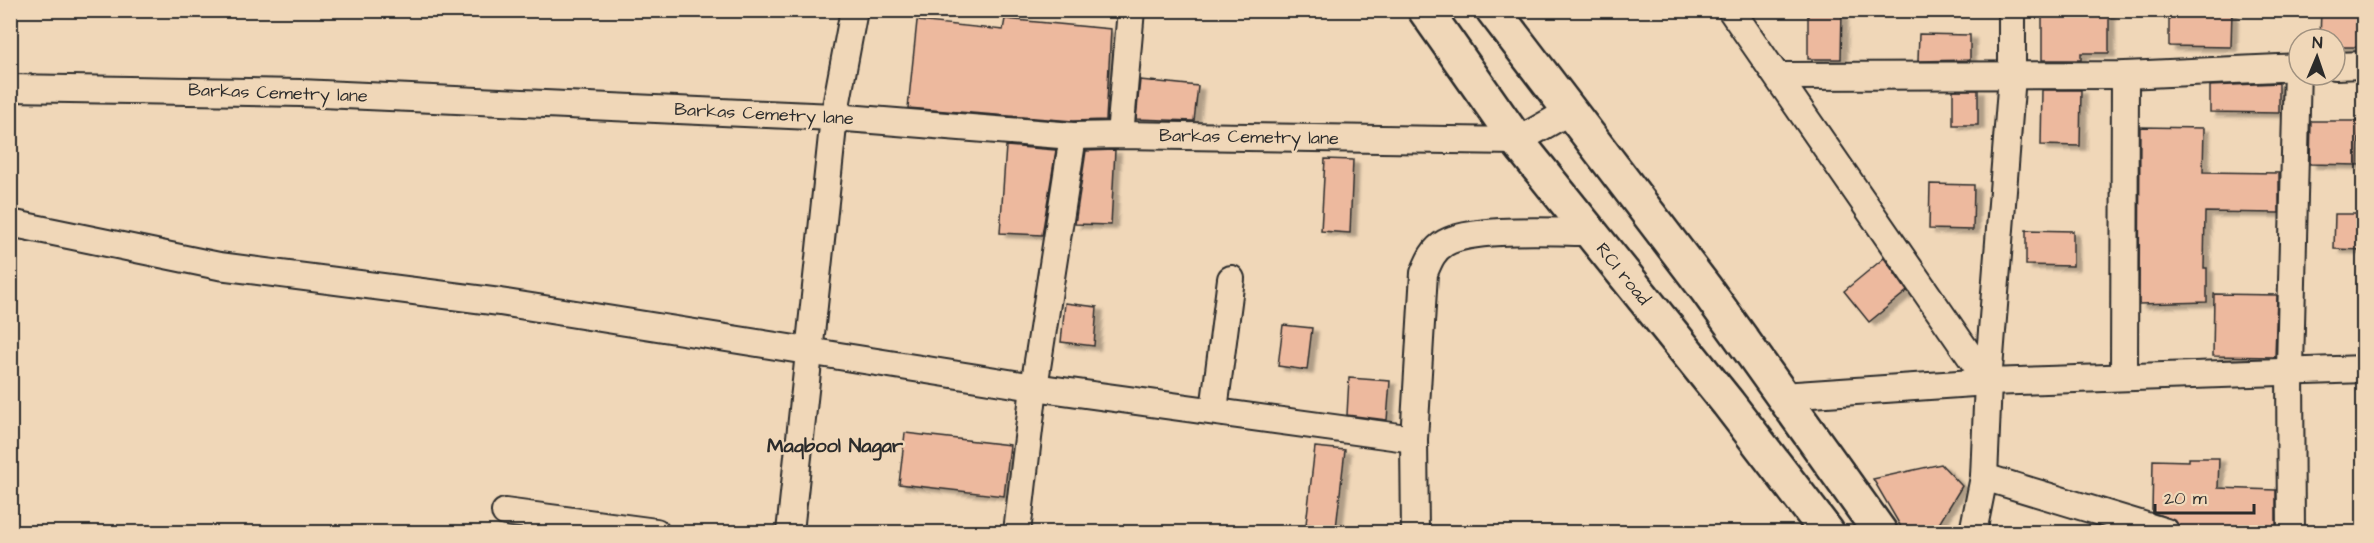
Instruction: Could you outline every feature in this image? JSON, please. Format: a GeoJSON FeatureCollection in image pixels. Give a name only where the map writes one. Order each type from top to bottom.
{"type":"FeatureCollection","features":[{"type":"Feature","properties":{"kind":"street"},"geometry":{"type":"LineString","coordinates":[[790,532],[811,352],[834,117],[854,10]]}},
{"type":"Feature","properties":{"kind":"street"},"geometry":{"type":"LineString","coordinates":[[1120,135],[1131,10]]}},
{"type":"Feature","properties":{"kind":"street","name":"RCI road"},"geometry":{"type":"LineString","coordinates":[[1425,10],[1517,141],[1728,403],[1827,532]]}},
{"type":"Feature","properties":{"kind":"street"},"geometry":{"type":"LineString","coordinates":[[1493,10],[1706,289],[1880,532]]}},
{"type":"Feature","properties":{"kind":"street"},"geometry":{"type":"LineString","coordinates":[[1731,10],[1988,382]]}},
{"type":"Feature","properties":{"kind":"street"},"geometry":{"type":"LineString","coordinates":[[1973,532],[1984,477],[1988,382],[2012,76],[2012,10]]}},
{"type":"Feature","properties":{"kind":"street"},"geometry":{"type":"LineString","coordinates":[[2347,66],[2364,65]]}},
{"type":"Feature","properties":{"kind":"street"},"geometry":{"type":"LineString","coordinates":[[1778,76],[2125,75],[2287,68]]}},
{"type":"Feature","properties":{"kind":"street"},"geometry":{"type":"LineString","coordinates":[[2124,377],[2125,75]]}},
{"type":"Feature","properties":{"kind":"street"},"geometry":{"type":"LineString","coordinates":[[2291,532],[2290,369],[2297,87]]}},
{"type":"Feature","properties":{"kind":"street","name":"Barkas Cemetry lane"},"geometry":{"type":"LineString","coordinates":[[10,88],[300,93],[834,117],[1073,136],[1517,141]]}},
{"type":"Feature","properties":{"kind":"street"},"geometry":{"type":"LineString","coordinates":[[1517,141],[1570,111]]}},
{"type":"Feature","properties":{"kind":"street"},"geometry":{"type":"LineString","coordinates":[[1017,532],[1034,387],[1073,136]]}},
{"type":"Feature","properties":{"kind":"street"},"geometry":{"type":"LineString","coordinates":[[10,223],[219,266],[500,302],[1034,387],[1414,439]]}},
{"type":"Feature","properties":{"kind":"street"},"geometry":{"type":"LineString","coordinates":[[1415,532],[1414,439],[1424,273],[1431,255],[1445,243],[1468,234],[1589,232]]}},
{"type":"Feature","properties":{"kind":"street"},"geometry":{"type":"LineString","coordinates":[[1214,410],[1231,279]]}},
{"type":"Feature","properties":{"kind":"street"},"geometry":{"type":"LineString","coordinates":[[1782,396],[1988,382],[2290,369],[2364,369]]}},
{"type":"Feature","properties":{"kind":"street"},"geometry":{"type":"LineString","coordinates":[[1984,477],[2166,532]]}},
{"type":"Feature","properties":{"kind":"street"},"geometry":{"type":"LineString","coordinates":[[505,512],[656,532]]}},
{"type":"Feature","properties":{"kind":"building"},"geometry":{"type":"Polygon","coordinates":[[[1808,10],[1842,10],[1841,59],[1808,59],[1808,10]]]}},
{"type":"Feature","properties":{"kind":"building"},"geometry":{"type":"Polygon","coordinates":[[[2042,10],[2109,10],[2109,53],[2081,53],[2081,60],[2042,60],[2042,10]]]}},
{"type":"Feature","properties":{"kind":"building"},"geometry":{"type":"Polygon","coordinates":[[[2169,10],[2232,10],[2231,47],[2169,46],[2169,10]]]}},
{"type":"Feature","properties":{"kind":"building"},"geometry":{"type":"Polygon","coordinates":[[[2321,10],[2364,10],[2364,47],[2347,47],[2347,27],[2320,27],[2321,10]]]}},
{"type":"Feature","properties":{"kind":"building"},"geometry":{"type":"Polygon","coordinates":[[[1005,19],[1111,29],[1106,120],[1073,121],[908,108],[917,21],[1003,30],[1005,19]]]}},
{"type":"Feature","properties":{"kind":"building"},"geometry":{"type":"Polygon","coordinates":[[[1919,34],[1970,35],[1970,60],[1918,61],[1919,34]]]}},
{"type":"Feature","properties":{"kind":"building"},"geometry":{"type":"Polygon","coordinates":[[[1140,80],[1198,86],[1194,121],[1136,119],[1140,80]]]}},
{"type":"Feature","properties":{"kind":"building"},"geometry":{"type":"Polygon","coordinates":[[[2279,83],[2279,113],[2210,112],[2210,86],[2279,83]]]}},
{"type":"Feature","properties":{"kind":"building"},"geometry":{"type":"Polygon","coordinates":[[[1953,90],[1978,90],[1978,125],[1953,125],[1953,90]]]}},
{"type":"Feature","properties":{"kind":"building"},"geometry":{"type":"Polygon","coordinates":[[[2042,90],[2081,90],[2080,146],[2041,145],[2042,90]]]}},
{"type":"Feature","properties":{"kind":"building"},"geometry":{"type":"Polygon","coordinates":[[[2311,121],[2359,121],[2358,165],[2310,164],[2311,121]]]}},
{"type":"Feature","properties":{"kind":"building"},"geometry":{"type":"Polygon","coordinates":[[[2140,127],[2204,128],[2203,172],[2279,173],[2279,213],[2205,212],[2204,268],[2207,268],[2207,302],[2139,304],[2140,127]]]}},
{"type":"Feature","properties":{"kind":"building"},"geometry":{"type":"Polygon","coordinates":[[[1006,146],[1056,150],[1042,235],[1000,233],[1006,146]]]}},
{"type":"Feature","properties":{"kind":"building"},"geometry":{"type":"Polygon","coordinates":[[[1115,150],[1111,225],[1075,224],[1086,151],[1115,150]]]}},
{"type":"Feature","properties":{"kind":"building"},"geometry":{"type":"Polygon","coordinates":[[[1325,159],[1353,160],[1350,233],[1321,231],[1325,159]]]}},
{"type":"Feature","properties":{"kind":"building"},"geometry":{"type":"Polygon","coordinates":[[[1930,184],[1974,185],[1973,230],[1929,229],[1930,184]]]}},
{"type":"Feature","properties":{"kind":"building"},"geometry":{"type":"Polygon","coordinates":[[[2335,214],[2364,214],[2364,250],[2334,249],[2335,214]]]}},
{"type":"Feature","properties":{"kind":"building"},"geometry":{"type":"Polygon","coordinates":[[[2026,230],[2073,231],[2073,266],[2026,265],[2026,230]]]}},
{"type":"Feature","properties":{"kind":"building"},"geometry":{"type":"Polygon","coordinates":[[[1884,258],[1907,291],[1869,322],[1844,291],[1884,258]]]}},
{"type":"Feature","properties":{"kind":"building"},"geometry":{"type":"Polygon","coordinates":[[[2214,294],[2277,295],[2275,357],[2213,356],[2214,294]]]}},
{"type":"Feature","properties":{"kind":"building"},"geometry":{"type":"Polygon","coordinates":[[[1065,303],[1097,307],[1094,346],[1061,342],[1065,303]]]}},
{"type":"Feature","properties":{"kind":"building"},"geometry":{"type":"Polygon","coordinates":[[[1283,325],[1312,328],[1307,370],[1278,366],[1283,325]]]}},
{"type":"Feature","properties":{"kind":"building"},"geometry":{"type":"Polygon","coordinates":[[[1349,378],[1390,381],[1387,420],[1347,415],[1349,378]]]}},
{"type":"Feature","properties":{"kind":"building"},"geometry":{"type":"Polygon","coordinates":[[[905,433],[1010,445],[1004,496],[899,484],[905,433]]]}},
{"type":"Feature","properties":{"kind":"building"},"geometry":{"type":"Polygon","coordinates":[[[1315,447],[1345,450],[1336,528],[1306,524],[1315,447]]]}},
{"type":"Feature","properties":{"kind":"building"},"geometry":{"type":"Polygon","coordinates":[[[2189,458],[2219,458],[2218,488],[2276,490],[2276,532],[2181,532],[2176,521],[2152,512],[2153,460],[2189,461],[2189,458]]]}},
{"type":"Feature","properties":{"kind":"building"},"geometry":{"type":"Polygon","coordinates":[[[1941,464],[1962,486],[1934,532],[1904,532],[1873,479],[1941,464]]]}},
{"type":"Feature","properties":{"kind":"district","name":"Maqbool Nagar"},"geometry":{"type":"Point","coordinates":[835,446]}}]}
